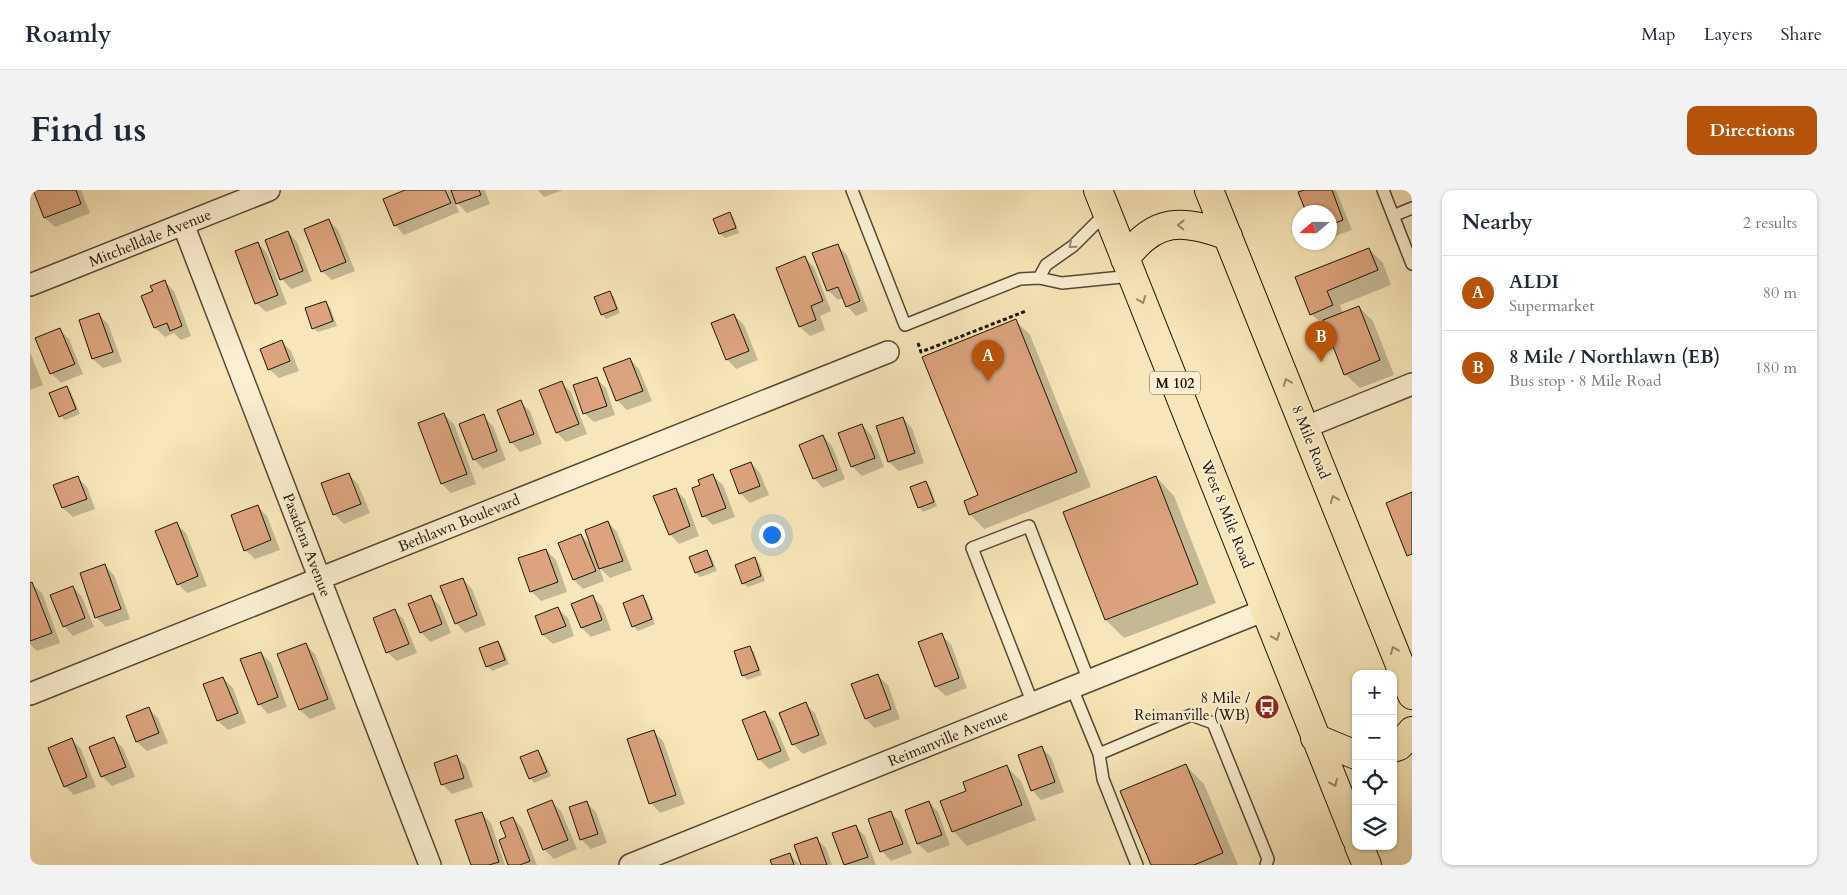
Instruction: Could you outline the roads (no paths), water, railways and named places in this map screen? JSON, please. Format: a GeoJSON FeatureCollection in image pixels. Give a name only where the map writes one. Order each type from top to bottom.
{"type":"FeatureCollection","features":[{"type":"Feature","properties":{"kind":"highway","name":"8 Mile Road"},"geometry":{"type":"LineString","coordinates":[[1209,190],[1306,427],[1412,695]]}},
{"type":"Feature","properties":{"kind":"highway","name":"West 8 Mile Road"},"geometry":{"type":"LineString","coordinates":[[1102,201],[1352,828]]}},
{"type":"Feature","properties":{"kind":"highway"},"geometry":{"type":"LineString","coordinates":[[1128,267],[1136,243],[1151,231],[1167,225],[1184,224],[1206,228],[1228,236]]}},
{"type":"Feature","properties":{"kind":"highway"},"geometry":{"type":"LineString","coordinates":[[1397,747],[1412,731]]}},
{"type":"Feature","properties":{"kind":"highway"},"geometry":{"type":"LineString","coordinates":[[1315,738],[1352,754]]}},
{"type":"Feature","properties":{"kind":"highway"},"geometry":{"type":"LineString","coordinates":[[1361,850],[1367,865]]}},
{"type":"Feature","properties":{"kind":"street","name":"Mitchelldale Avenue"},"geometry":{"type":"LineString","coordinates":[[30,286],[269,190]]}},
{"type":"Feature","properties":{"kind":"street","name":"Pasadena Avenue"},"geometry":{"type":"LineString","coordinates":[[183,224],[430,865]]}},
{"type":"Feature","properties":{"kind":"street","name":"Bethlawn Boulevard"},"geometry":{"type":"LineString","coordinates":[[30,694],[888,352]]}},
{"type":"Feature","properties":{"kind":"street"},"geometry":{"type":"LineString","coordinates":[[1306,427],[1412,384]]}},
{"type":"Feature","properties":{"kind":"street","name":"Reimanville Avenue"},"geometry":{"type":"LineString","coordinates":[[630,865],[1265,610]]}},
{"type":"Feature","properties":{"kind":"lane"},"geometry":{"type":"LineString","coordinates":[[852,190],[904,325],[1020,279],[1039,278],[1062,283],[1128,267]]}},
{"type":"Feature","properties":{"kind":"lane"},"geometry":{"type":"LineString","coordinates":[[1383,190],[1412,264]]}},
{"type":"Feature","properties":{"kind":"lane"},"geometry":{"type":"LineString","coordinates":[[1039,278],[1046,265],[1073,246],[1102,201]]}},
{"type":"Feature","properties":{"kind":"lane"},"geometry":{"type":"LineString","coordinates":[[1393,216],[1412,208]]}},
{"type":"Feature","properties":{"kind":"lane"},"geometry":{"type":"LineString","coordinates":[[1033,704],[972,548],[1028,526],[1080,684],[1099,754],[1103,779],[1137,865]]}},
{"type":"Feature","properties":{"kind":"lane"},"geometry":{"type":"LineString","coordinates":[[1099,754],[1191,716],[1213,723],[1268,859],[1266,865]]}},
{"type":"Feature","properties":{"kind":"place","name":"8 Mile / Northlawn (EB)"},"geometry":{"type":"Point","coordinates":[1321,362]}},
{"type":"Feature","properties":{"kind":"place","name":"ALDI"},"geometry":{"type":"Point","coordinates":[988,381]}},
{"type":"Feature","properties":{"kind":"place","name":"8 Mile / Reimanville (WB)"},"geometry":{"type":"Point","coordinates":[1267,707]}}]}
